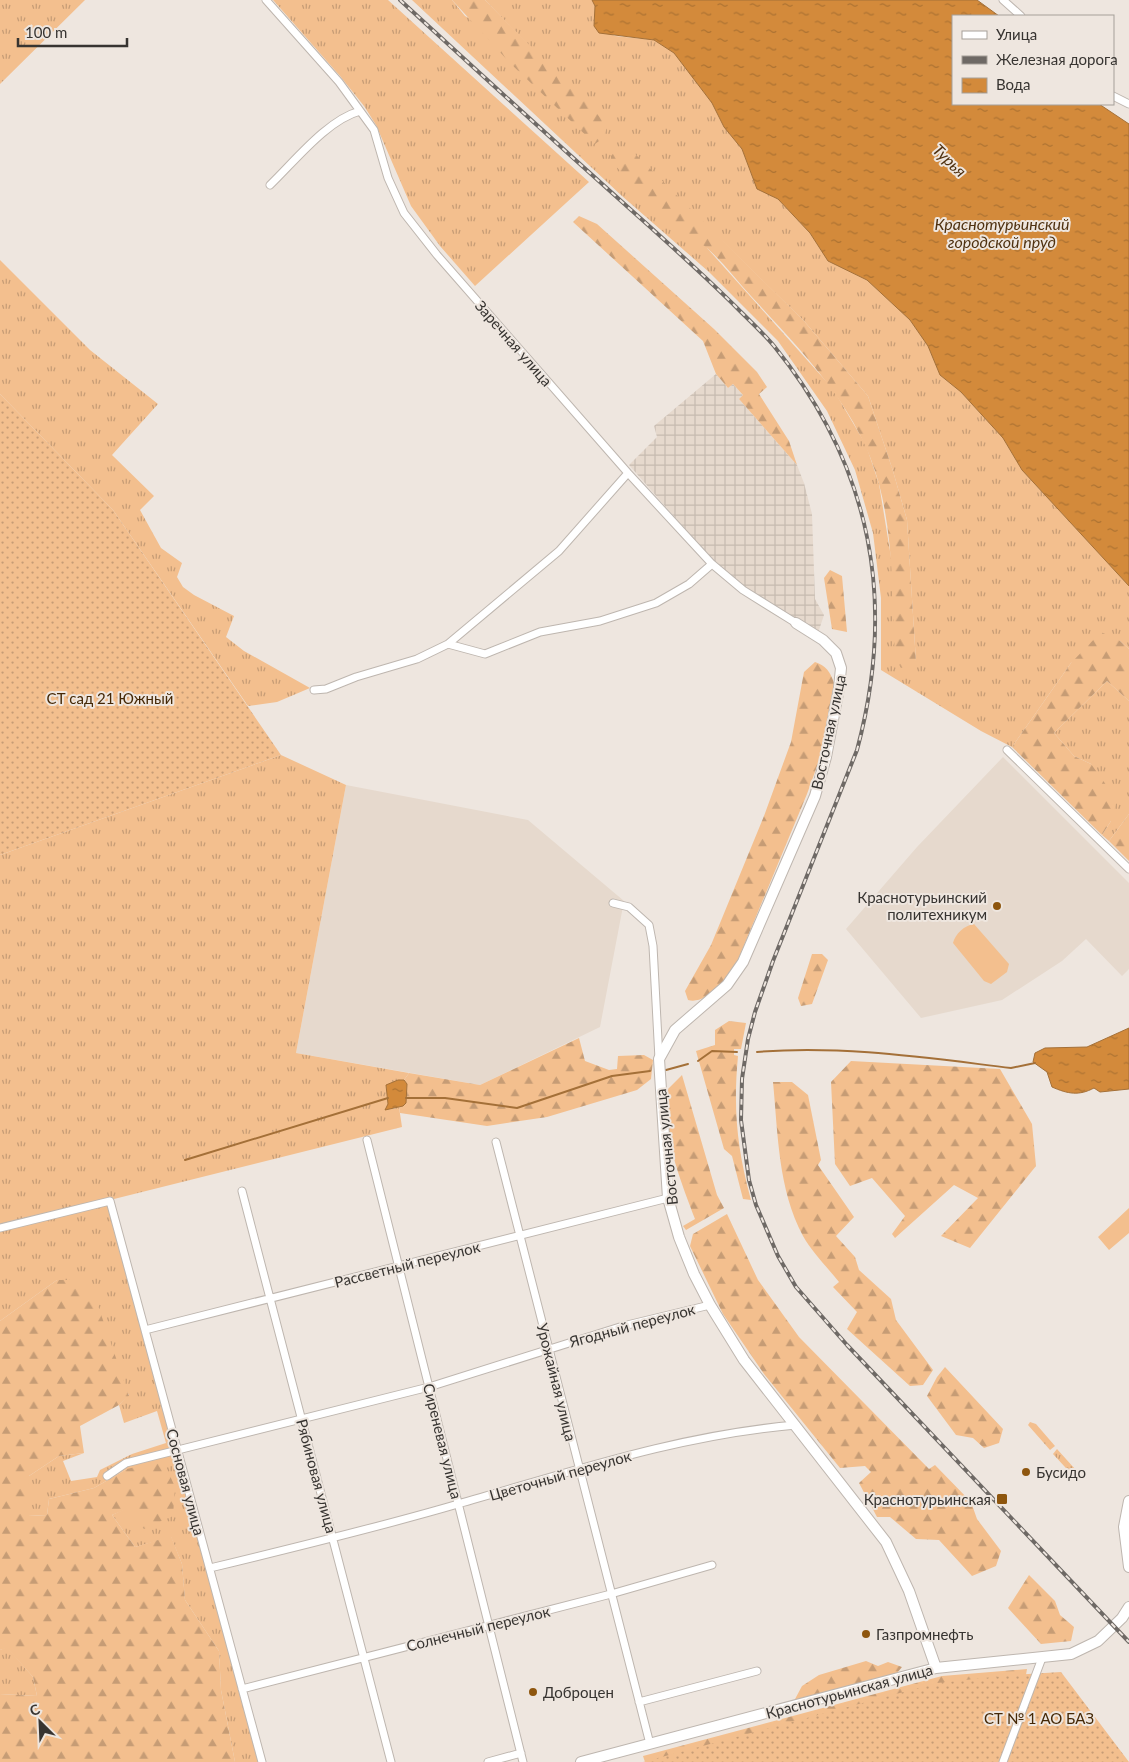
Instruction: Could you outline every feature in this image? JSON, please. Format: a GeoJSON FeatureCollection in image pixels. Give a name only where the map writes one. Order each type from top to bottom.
{"type":"FeatureCollection","features":[{"type":"Feature","properties":{"kind":"street","name":"Заречная улица"},"geometry":{"type":"LineString","coordinates":[[266,0],[339,82],[374,130],[388,178],[404,213],[437,255],[628,473],[712,564],[743,590],[796,623]]}},
{"type":"Feature","properties":{"kind":"street"},"geometry":{"type":"LineString","coordinates":[[1003,0],[1020,15]]}},
{"type":"Feature","properties":{"kind":"street"},"geometry":{"type":"LineString","coordinates":[[1114,96],[1129,104]]}},
{"type":"Feature","properties":{"kind":"street"},"geometry":{"type":"LineString","coordinates":[[270,185],[330,127],[346,115],[360,111]]}},
{"type":"Feature","properties":{"kind":"street"},"geometry":{"type":"LineString","coordinates":[[314,690],[326,689],[356,677],[417,659],[448,644],[559,551],[628,473]]}},
{"type":"Feature","properties":{"kind":"street"},"geometry":{"type":"LineString","coordinates":[[448,644],[485,654],[540,632],[600,621],[656,603],[689,584],[712,564]]}},
{"type":"Feature","properties":{"kind":"street","name":"Восточная улица"},"geometry":{"type":"LineString","coordinates":[[796,623],[830,646],[836,653],[841,668],[826,757],[815,796],[743,962],[727,985],[675,1030],[665,1044],[659,1059],[668,1198],[679,1237],[694,1274],[710,1305],[744,1360],[886,1542],[909,1591],[936,1668]]}},
{"type":"Feature","properties":{"kind":"street"},"geometry":{"type":"LineString","coordinates":[[1007,750],[1129,869]]}},
{"type":"Feature","properties":{"kind":"street"},"geometry":{"type":"LineString","coordinates":[[612,903],[629,907],[649,925],[653,946],[659,1059]]}},
{"type":"Feature","properties":{"kind":"street","name":"Сиреневая улица"},"geometry":{"type":"LineString","coordinates":[[367,1140],[523,1762]]}},
{"type":"Feature","properties":{"kind":"street","name":"Урожайная улица"},"geometry":{"type":"LineString","coordinates":[[496,1142],[650,1744]]}},
{"type":"Feature","properties":{"kind":"street","name":"Рябиновая улица"},"geometry":{"type":"LineString","coordinates":[[242,1191],[391,1762]]}},
{"type":"Feature","properties":{"kind":"street","name":"Рассветный переулок"},"geometry":{"type":"LineString","coordinates":[[145,1330],[668,1198]]}},
{"type":"Feature","properties":{"kind":"street","name":"Сосновая улица"},"geometry":{"type":"LineString","coordinates":[[0,1228],[110,1201],[262,1762]]}},
{"type":"Feature","properties":{"kind":"street","name":"Ягодный переулок"},"geometry":{"type":"LineString","coordinates":[[107,1476],[126,1463],[429,1387],[548,1347],[623,1326],[710,1305]]}},
{"type":"Feature","properties":{"kind":"street","name":"Цветочный переулок"},"geometry":{"type":"LineString","coordinates":[[210,1568],[333,1538],[459,1504],[579,1467],[751,1429],[796,1425]]}},
{"type":"Feature","properties":{"kind":"street"},"geometry":{"type":"LineString","coordinates":[[1129,1501],[1127,1521],[1129,1567]]}},
{"type":"Feature","properties":{"kind":"street","name":"Солнечный переулок"},"geometry":{"type":"LineString","coordinates":[[242,1689],[611,1594],[712,1565]]}},
{"type":"Feature","properties":{"kind":"street","name":"Краснотурьинская улица"},"geometry":{"type":"LineString","coordinates":[[581,1762],[936,1668],[1042,1658],[1082,1650],[1098,1641],[1114,1626],[1129,1607]]}},
{"type":"Feature","properties":{"kind":"street"},"geometry":{"type":"LineString","coordinates":[[1003,1762],[1042,1658]]}},
{"type":"Feature","properties":{"kind":"street"},"geometry":{"type":"LineString","coordinates":[[640,1705],[757,1671]]}},
{"type":"Feature","properties":{"kind":"street"},"geometry":{"type":"LineString","coordinates":[[488,1762],[521,1753]]}},
{"type":"Feature","properties":{"kind":"shaded area"},"geometry":{"type":"Polygon","coordinates":[[[716,374],[728,388],[733,384],[743,395],[739,399],[797,465],[812,514],[815,599],[824,615],[818,633],[744,587],[714,562],[629,465],[657,437],[654,426],[716,374]]]}},
{"type":"Feature","properties":{"kind":"shaded area","name":"Краснотурьинский политехникум"},"geometry":{"type":"Polygon","coordinates":[[[1003,757],[1129,883],[1129,969],[1122,976],[1086,939],[1062,961],[1002,1000],[921,1018],[846,929],[917,847],[1003,757]]]}},
{"type":"Feature","properties":{"kind":"shaded area"},"geometry":{"type":"Polygon","coordinates":[[[346,785],[528,820],[624,901],[600,1027],[480,1085],[296,1053],[346,785]]]}},
{"type":"Feature","properties":{"kind":"green space"},"geometry":{"type":"Polygon","coordinates":[[[0,0],[85,0],[0,84],[0,0]]]}},
{"type":"Feature","properties":{"kind":"green space"},"geometry":{"type":"Polygon","coordinates":[[[273,0],[388,0],[589,182],[475,286],[440,246],[411,206],[376,125],[364,106],[273,0]]]}},
{"type":"Feature","properties":{"kind":"green space"},"geometry":{"type":"Polygon","coordinates":[[[412,0],[452,0],[465,16],[539,56],[485,0],[592,0],[595,6],[594,26],[615,36],[654,40],[674,53],[712,103],[724,127],[742,149],[757,189],[778,199],[810,233],[828,261],[867,280],[910,320],[928,346],[940,375],[961,392],[1003,438],[1022,470],[1129,586],[1129,649],[1120,641],[1071,663],[1012,747],[981,731],[881,670],[881,598],[873,533],[855,470],[827,411],[778,341],[709,272],[622,196],[412,0]],[[708,227],[707,248],[833,389],[866,445],[879,484],[891,557],[916,662],[907,520],[893,471],[868,396],[804,321],[708,227]]]}},
{"type":"Feature","properties":{"kind":"green space"},"geometry":{"type":"Polygon","coordinates":[[[452,0],[485,0],[608,125],[603,138],[595,144],[511,64],[452,0]]]}},
{"type":"Feature","properties":{"kind":"green space"},"geometry":{"type":"Polygon","coordinates":[[[619,147],[628,147],[804,321],[868,396],[907,520],[916,662],[901,668],[895,657],[892,570],[884,505],[870,456],[858,431],[843,406],[809,360],[725,266],[705,246],[682,234],[670,224],[611,161],[611,156],[619,147]]]}},
{"type":"Feature","properties":{"kind":"green space"},"geometry":{"type":"Polygon","coordinates":[[[579,216],[597,224],[714,329],[757,372],[767,387],[759,394],[789,441],[797,465],[739,399],[743,395],[733,384],[728,388],[716,374],[703,341],[573,222],[579,216]]]}},
{"type":"Feature","properties":{"kind":"green space"},"geometry":{"type":"Polygon","coordinates":[[[0,260],[90,350],[158,404],[112,455],[154,496],[140,510],[161,548],[182,563],[177,577],[183,587],[194,595],[234,616],[226,637],[244,651],[310,688],[277,702],[248,706],[113,510],[0,394],[0,260]]]}},
{"type":"Feature","properties":{"kind":"green space","name":"СТ сад 21 Южный"},"geometry":{"type":"Polygon","coordinates":[[[0,394],[113,510],[281,755],[0,855],[0,394]]]}},
{"type":"Feature","properties":{"kind":"green space"},"geometry":{"type":"Polygon","coordinates":[[[830,570],[842,576],[847,632],[832,629],[824,578],[830,570]]]}},
{"type":"Feature","properties":{"kind":"green space"},"geometry":{"type":"Polygon","coordinates":[[[1101,632],[1120,641],[1129,649],[1129,701],[1107,681],[1054,733],[1074,756],[1091,764],[1117,800],[1111,821],[1102,835],[1012,747],[1071,663],[1101,632]]]}},
{"type":"Feature","properties":{"kind":"green space"},"geometry":{"type":"Polygon","coordinates":[[[815,662],[827,669],[834,683],[820,758],[807,794],[735,967],[708,995],[695,1001],[688,1000],[685,991],[711,945],[764,816],[791,742],[804,672],[815,662]]]}},
{"type":"Feature","properties":{"kind":"green space"},"geometry":{"type":"Polygon","coordinates":[[[1107,681],[1129,701],[1129,814],[1109,841],[1102,835],[1111,821],[1091,764],[1074,756],[1054,733],[1107,681]]]}},
{"type":"Feature","properties":{"kind":"green space"},"geometry":{"type":"Polygon","coordinates":[[[281,755],[346,785],[296,1053],[409,1073],[404,1080],[398,1080],[386,1086],[388,1104],[393,1109],[399,1107],[402,1127],[114,1199],[109,1207],[258,1762],[235,1762],[221,1690],[219,1651],[185,1600],[182,1564],[171,1537],[135,1547],[112,1515],[127,1508],[127,1469],[94,1488],[49,1499],[47,1515],[28,1516],[29,1476],[59,1456],[84,1453],[63,1461],[71,1481],[97,1477],[100,1470],[132,1454],[166,1443],[157,1411],[124,1423],[119,1405],[129,1395],[57,1280],[0,1321],[0,855],[281,755]]]}},
{"type":"Feature","properties":{"kind":"green space"},"geometry":{"type":"Polygon","coordinates":[[[1129,814],[1129,861],[1109,841],[1129,814]]]}},
{"type":"Feature","properties":{"kind":"green space"},"geometry":{"type":"Polygon","coordinates":[[[974,924],[1009,964],[1007,972],[991,984],[984,981],[953,943],[961,930],[974,924]]]}},
{"type":"Feature","properties":{"kind":"green space"},"geometry":{"type":"Polygon","coordinates":[[[812,954],[822,954],[828,960],[812,1004],[801,1006],[798,998],[812,954]]]}},
{"type":"Feature","properties":{"kind":"green space"},"geometry":{"type":"Polygon","coordinates":[[[729,1021],[746,1023],[741,1049],[734,1049],[734,1055],[738,1056],[737,1129],[742,1163],[751,1200],[743,1199],[732,1156],[724,1149],[696,1051],[715,1045],[715,1030],[729,1021]]]}},
{"type":"Feature","properties":{"kind":"green space"},"geometry":{"type":"Polygon","coordinates":[[[579,1038],[585,1061],[609,1070],[617,1069],[618,1056],[644,1055],[653,1060],[651,1079],[637,1090],[547,1117],[487,1126],[400,1113],[399,1107],[406,1103],[407,1085],[404,1080],[409,1073],[480,1085],[579,1038]]]}},
{"type":"Feature","properties":{"kind":"green space"},"geometry":{"type":"Polygon","coordinates":[[[851,1061],[1000,1069],[1032,1124],[1036,1166],[970,1248],[941,1236],[978,1198],[954,1185],[895,1238],[892,1234],[905,1216],[872,1178],[850,1186],[835,1164],[831,1082],[851,1061]]]}},
{"type":"Feature","properties":{"kind":"green space"},"geometry":{"type":"Polygon","coordinates":[[[682,1075],[717,1195],[724,1208],[686,1230],[683,1226],[695,1219],[673,1155],[667,1123],[668,1089],[682,1075]]]}},
{"type":"Feature","properties":{"kind":"green space"},"geometry":{"type":"Polygon","coordinates":[[[773,1082],[792,1082],[808,1095],[821,1160],[818,1165],[854,1217],[836,1236],[855,1257],[859,1270],[891,1299],[896,1320],[933,1370],[923,1385],[910,1386],[847,1329],[857,1312],[833,1287],[839,1282],[815,1254],[803,1236],[788,1199],[780,1161],[773,1082]]]}},
{"type":"Feature","properties":{"kind":"green space"},"geometry":{"type":"Polygon","coordinates":[[[1129,1208],[1129,1233],[1109,1250],[1098,1237],[1129,1208]]]}},
{"type":"Feature","properties":{"kind":"green space"},"geometry":{"type":"Polygon","coordinates":[[[727,1214],[758,1280],[799,1337],[929,1469],[935,1465],[971,1502],[977,1519],[1001,1551],[996,1566],[972,1576],[939,1540],[916,1539],[890,1517],[877,1517],[859,1483],[871,1472],[865,1466],[840,1468],[764,1374],[723,1314],[690,1246],[693,1234],[727,1214]]]}},
{"type":"Feature","properties":{"kind":"green space"},"geometry":{"type":"Polygon","coordinates":[[[57,1280],[76,1280],[93,1291],[129,1396],[119,1405],[80,1426],[84,1453],[59,1456],[29,1476],[29,1516],[47,1515],[49,1499],[94,1488],[127,1469],[163,1460],[175,1487],[173,1516],[144,1529],[127,1509],[112,1515],[135,1547],[171,1536],[182,1564],[185,1600],[219,1651],[221,1690],[235,1762],[0,1762],[0,1694],[37,1696],[33,1677],[7,1648],[0,1650],[0,1321],[57,1280]]]}},
{"type":"Feature","properties":{"kind":"green space"},"geometry":{"type":"Polygon","coordinates":[[[945,1367],[1003,1429],[999,1443],[984,1448],[973,1438],[956,1435],[927,1396],[937,1377],[945,1367]]]}},
{"type":"Feature","properties":{"kind":"green space"},"geometry":{"type":"Polygon","coordinates":[[[1030,1422],[1036,1424],[1055,1446],[1050,1450],[1028,1425],[1030,1422]]]}},
{"type":"Feature","properties":{"kind":"green space"},"geometry":{"type":"Polygon","coordinates":[[[1057,1449],[1084,1479],[1076,1479],[1053,1454],[1057,1449]]]}},
{"type":"Feature","properties":{"kind":"green space"},"geometry":{"type":"Polygon","coordinates":[[[1029,1575],[1055,1601],[1060,1615],[1074,1627],[1071,1641],[1041,1644],[1008,1608],[1029,1575]]]}},
{"type":"Feature","properties":{"kind":"green space"},"geometry":{"type":"Polygon","coordinates":[[[7,1647],[33,1677],[37,1696],[0,1694],[0,1650],[7,1647]]]}},
{"type":"Feature","properties":{"kind":"green space"},"geometry":{"type":"Polygon","coordinates":[[[866,1661],[878,1666],[888,1662],[902,1667],[897,1673],[794,1701],[802,1686],[819,1675],[866,1661]]]}},
{"type":"Feature","properties":{"kind":"green space"},"geometry":{"type":"Polygon","coordinates":[[[1027,1669],[1024,1686],[645,1762],[643,1756],[942,1676],[1027,1669]]]}},
{"type":"Feature","properties":{"kind":"green space","name":"СТ № 1 АО БАЗ"},"geometry":{"type":"Polygon","coordinates":[[[1061,1672],[1129,1762],[643,1762],[937,1683],[1061,1672]]]}},
{"type":"Feature","properties":{"kind":"water","name":"Краснотурьинский городской пруд"},"geometry":{"type":"Polygon","coordinates":[[[592,0],[977,0],[998,15],[952,15],[952,105],[1100,105],[1129,124],[1129,586],[1022,470],[1003,438],[961,392],[940,375],[928,346],[910,320],[867,280],[828,261],[810,233],[778,199],[757,189],[742,149],[724,127],[712,103],[674,53],[654,40],[599,33],[594,26],[595,6],[592,0]]]}},
{"type":"Feature","properties":{"kind":"water"},"geometry":{"type":"Polygon","coordinates":[[[1129,1028],[1129,1089],[1100,1092],[1094,1088],[1078,1093],[1063,1091],[1052,1087],[1047,1072],[1033,1062],[1035,1053],[1045,1048],[1087,1047],[1129,1028]]]}},
{"type":"Feature","properties":{"kind":"water"},"geometry":{"type":"Polygon","coordinates":[[[398,1080],[404,1080],[407,1084],[406,1103],[403,1106],[385,1110],[388,1104],[386,1085],[398,1080]]]}},
{"type":"Feature","properties":{"kind":"waterway"},"geometry":{"type":"LineString","coordinates":[[757,1052],[789,1050],[853,1051],[1011,1068],[1035,1063]]}},
{"type":"Feature","properties":{"kind":"waterway"},"geometry":{"type":"LineString","coordinates":[[698,1061],[712,1051],[737,1052]]}},
{"type":"Feature","properties":{"kind":"waterway"},"geometry":{"type":"LineString","coordinates":[[666,1070],[688,1064]]}},
{"type":"Feature","properties":{"kind":"waterway"},"geometry":{"type":"LineString","coordinates":[[406,1098],[445,1098],[517,1108],[612,1076],[650,1071]]}},
{"type":"Feature","properties":{"kind":"waterway"},"geometry":{"type":"LineString","coordinates":[[185,1160],[388,1098]]}},
{"type":"Feature","properties":{"kind":"railway"},"geometry":{"type":"LineString","coordinates":[[400,0],[695,267],[761,332],[774,346],[807,392],[834,439],[854,488],[867,538],[874,589],[875,641],[869,695],[857,750],[773,961],[755,1012],[748,1039],[742,1079],[741,1120],[749,1180],[756,1205],[778,1256],[796,1287],[847,1345],[1129,1642]]}},
{"type":"Feature","properties":{"kind":"place","name":"Краснотурьинский политехникум"},"geometry":{"type":"Point","coordinates":[997,906]}},
{"type":"Feature","properties":{"kind":"place","name":"Бусидо"},"geometry":{"type":"Point","coordinates":[1026,1472]}},
{"type":"Feature","properties":{"kind":"place","name":"Краснотурьинская"},"geometry":{"type":"Point","coordinates":[1002,1499]}},
{"type":"Feature","properties":{"kind":"place","name":"Газпромнефть"},"geometry":{"type":"Point","coordinates":[866,1634]}},
{"type":"Feature","properties":{"kind":"place","name":"Доброцен"},"geometry":{"type":"Point","coordinates":[533,1692]}},
{"type":"Feature","properties":{"kind":"water label","name":"Турья"},"geometry":{"type":"Point","coordinates":[950,160]}}]}
